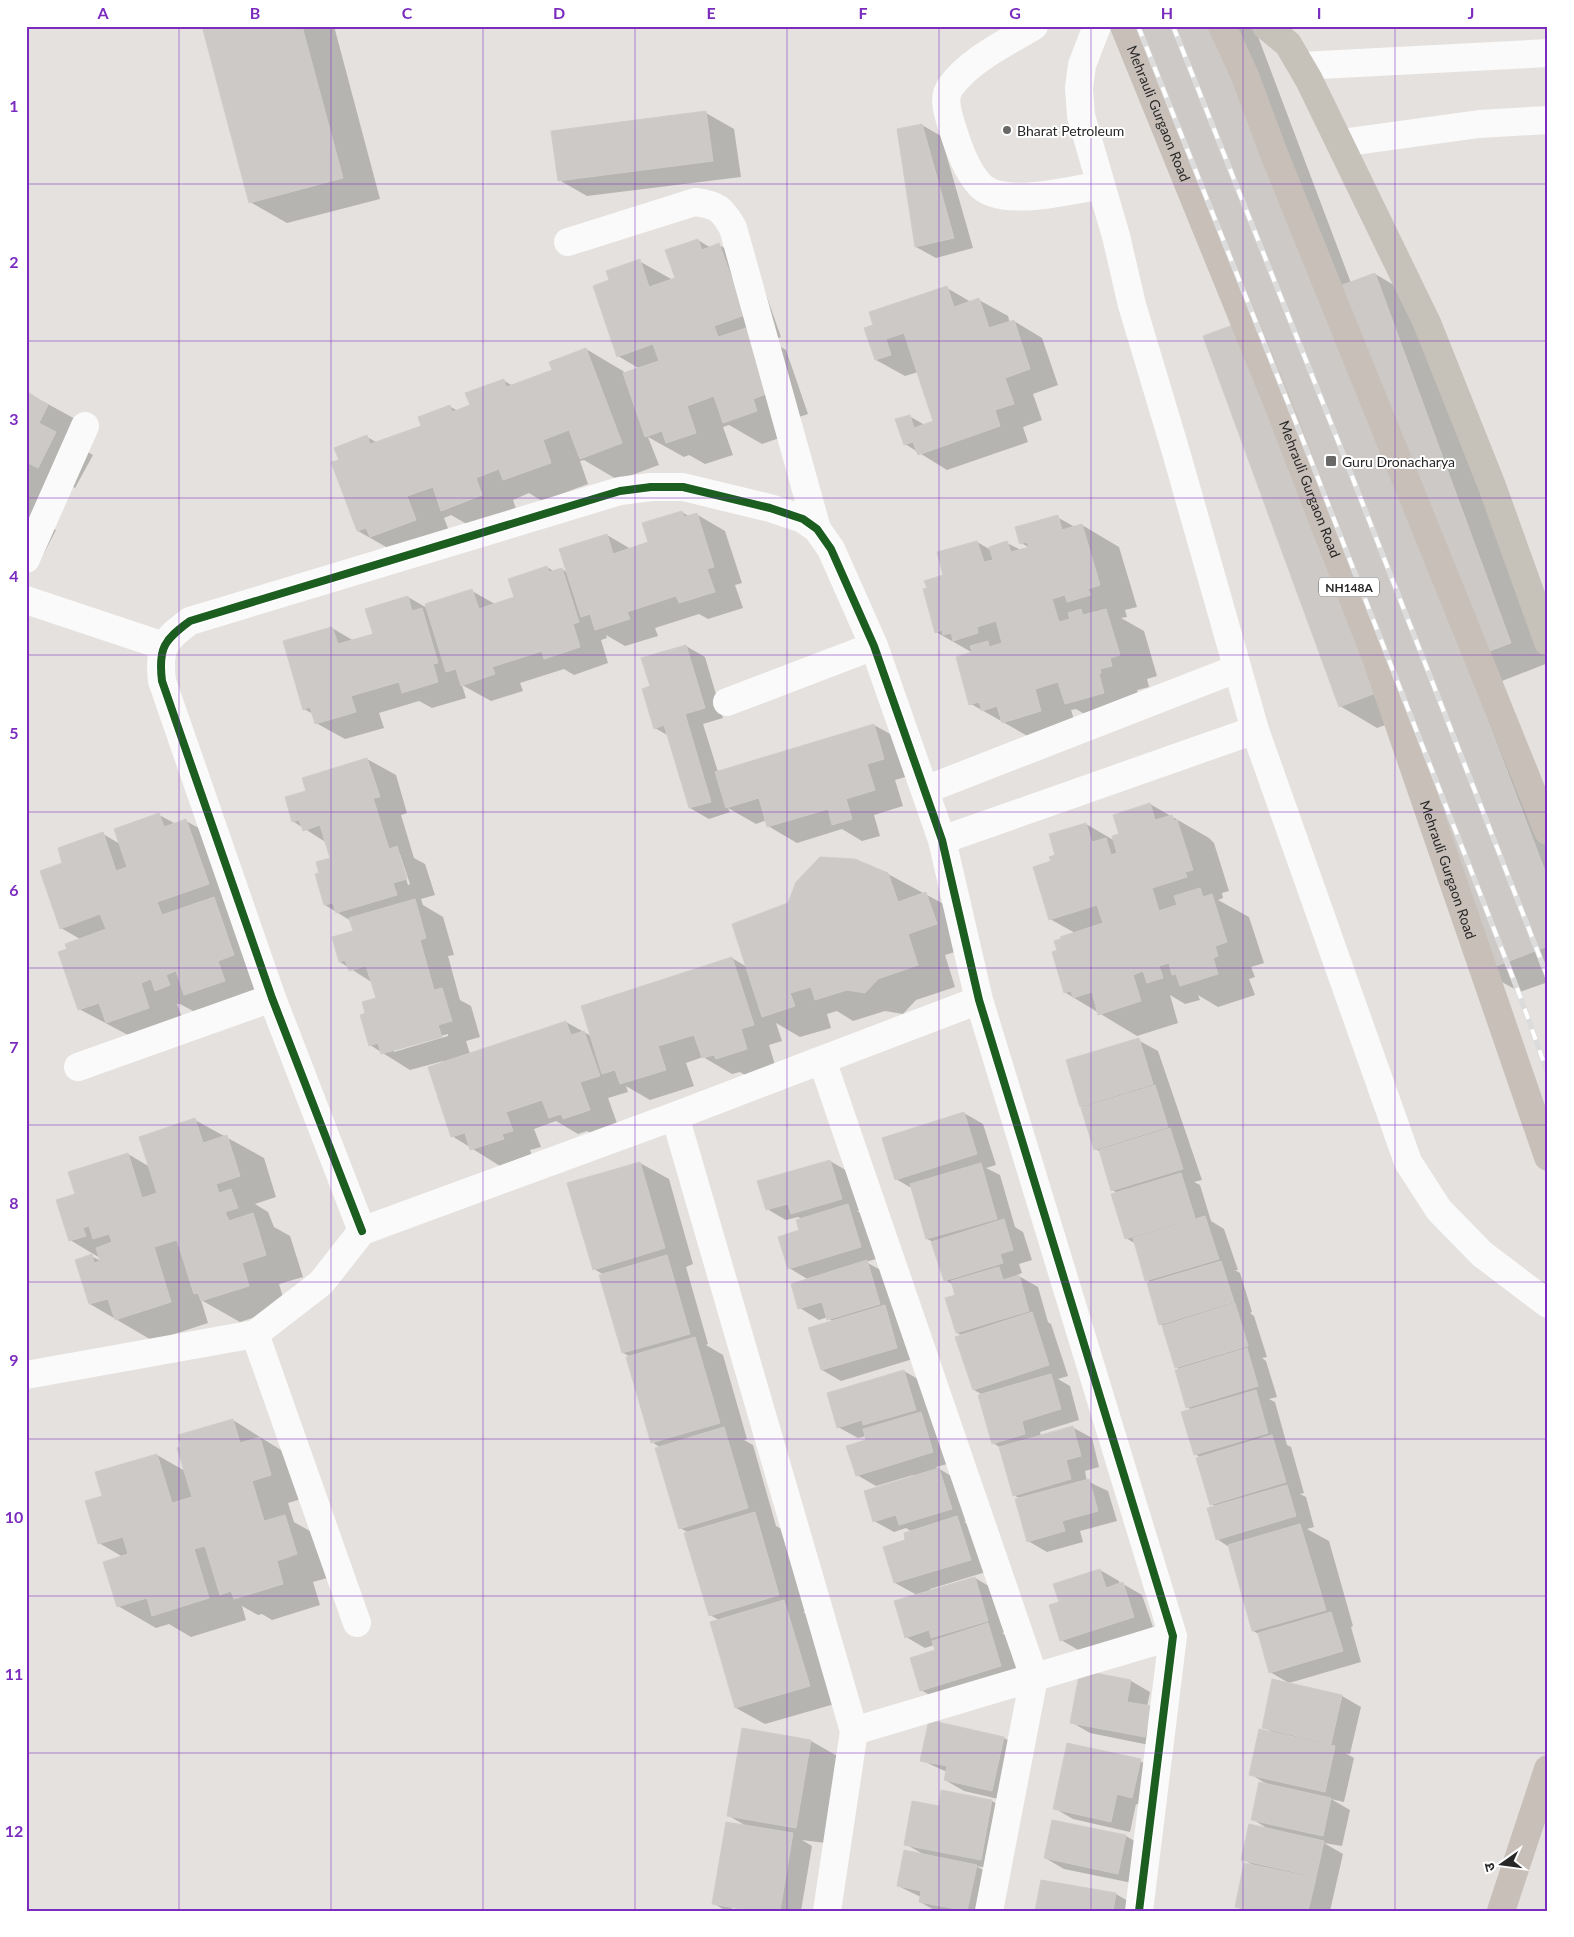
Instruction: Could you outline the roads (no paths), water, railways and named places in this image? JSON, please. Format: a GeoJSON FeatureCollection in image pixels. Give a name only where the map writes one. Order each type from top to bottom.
{"type":"FeatureCollection","features":[{"type":"Feature","properties":{"kind":"highway","name":"Mehrauli Gurgaon Road"},"geometry":{"type":"LineString","coordinates":[[1124,26],[1274,393],[1376,658],[1548,1157]]}},
{"type":"Feature","properties":{"kind":"highway"},"geometry":{"type":"LineString","coordinates":[[1222,26],[1245,76],[1274,154],[1548,831]]}},
{"type":"Feature","properties":{"kind":"highway"},"geometry":{"type":"LineString","coordinates":[[1502,1911],[1548,1769]]}},
{"type":"Feature","properties":{"kind":"main road"},"geometry":{"type":"LineString","coordinates":[[1266,26],[1288,44],[1301,66],[1341,143],[1427,323],[1492,486],[1548,642]]}},
{"type":"Feature","properties":{"kind":"street"},"geometry":{"type":"LineString","coordinates":[[1034,26],[982,57],[949,87],[946,107],[961,154],[980,186],[1004,197],[1043,196],[1101,185]]}},
{"type":"Feature","properties":{"kind":"street"},"geometry":{"type":"LineString","coordinates":[[1097,26],[1082,65],[1079,88],[1081,116],[1116,236],[1132,305],[1255,730],[1408,1162],[1439,1210],[1482,1254],[1548,1304]]}},
{"type":"Feature","properties":{"kind":"street"},"geometry":{"type":"LineString","coordinates":[[1301,66],[1548,53]]}},
{"type":"Feature","properties":{"kind":"street"},"geometry":{"type":"LineString","coordinates":[[1341,143],[1479,124],[1548,120]]}},
{"type":"Feature","properties":{"kind":"street"},"geometry":{"type":"LineString","coordinates":[[568,242],[695,202],[714,204],[726,215],[734,228],[817,529],[831,549],[874,646],[942,840],[979,1000],[1174,1636],[1139,1911]]}},
{"type":"Feature","properties":{"kind":"street"},"geometry":{"type":"LineString","coordinates":[[26,559],[85,426]]}},
{"type":"Feature","properties":{"kind":"street"},"geometry":{"type":"LineString","coordinates":[[362,1231],[272,998],[162,681],[160,660],[164,646],[174,633],[190,621],[620,491],[651,487],[683,486],[770,508],[803,520],[817,529]]}},
{"type":"Feature","properties":{"kind":"street"},"geometry":{"type":"LineString","coordinates":[[26,600],[164,646]]}},
{"type":"Feature","properties":{"kind":"street"},"geometry":{"type":"LineString","coordinates":[[727,702],[874,646]]}},
{"type":"Feature","properties":{"kind":"street"},"geometry":{"type":"LineString","coordinates":[[925,790],[1236,669]]}},
{"type":"Feature","properties":{"kind":"street"},"geometry":{"type":"LineString","coordinates":[[942,840],[1255,730]]}},
{"type":"Feature","properties":{"kind":"street"},"geometry":{"type":"LineString","coordinates":[[78,1067],[272,998]]}},
{"type":"Feature","properties":{"kind":"street"},"geometry":{"type":"LineString","coordinates":[[26,1376],[255,1334],[320,1282],[362,1231],[675,1116],[979,1000]]}},
{"type":"Feature","properties":{"kind":"street"},"geometry":{"type":"LineString","coordinates":[[822,1060],[1034,1677],[989,1911]]}},
{"type":"Feature","properties":{"kind":"street"},"geometry":{"type":"LineString","coordinates":[[675,1116],[854,1731],[827,1911]]}},
{"type":"Feature","properties":{"kind":"street"},"geometry":{"type":"LineString","coordinates":[[255,1334],[357,1623]]}},
{"type":"Feature","properties":{"kind":"street"},"geometry":{"type":"LineString","coordinates":[[854,1731],[1174,1636]]}},
{"type":"Feature","properties":{"kind":"railway"},"geometry":{"type":"LineString","coordinates":[[1138,26],[1314,468],[1520,996],[1548,1074]]}},
{"type":"Feature","properties":{"kind":"railway"},"geometry":{"type":"LineString","coordinates":[[1173,26],[1344,456],[1548,978]]}},
{"type":"Feature","properties":{"kind":"place","name":"Bharat Petroleum"},"geometry":{"type":"Point","coordinates":[1007,130]}},
{"type":"Feature","properties":{"kind":"place","name":"Guru Dronacharya"},"geometry":{"type":"Point","coordinates":[1331,461]}}]}
